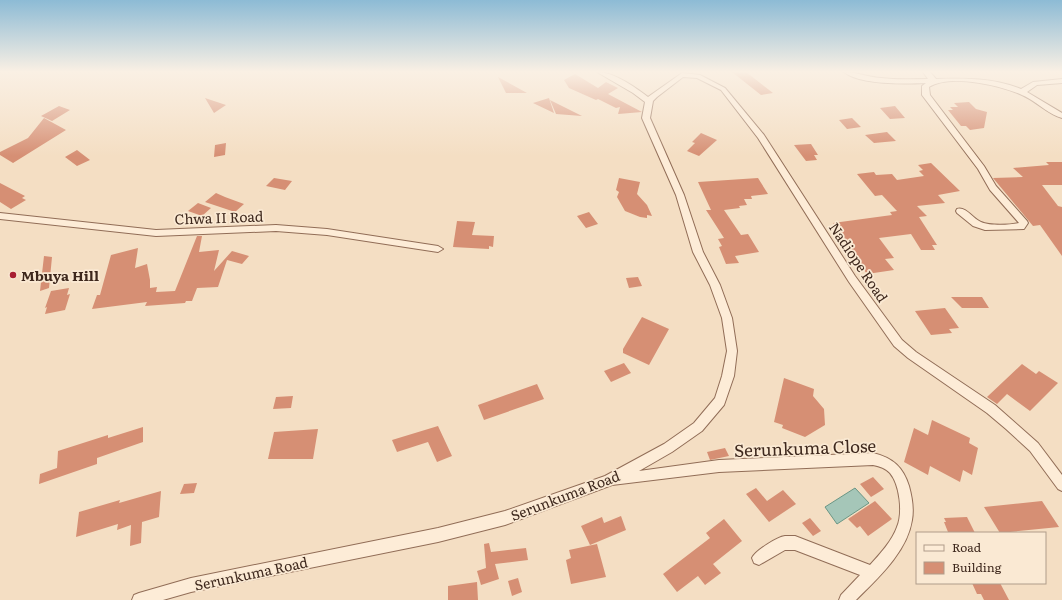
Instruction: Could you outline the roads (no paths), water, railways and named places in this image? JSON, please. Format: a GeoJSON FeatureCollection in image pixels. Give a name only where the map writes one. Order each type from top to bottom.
{"type":"FeatureCollection","features":[{"type":"Feature","properties":{"kind":"street","name":"Nadiope Road"},"geometry":{"type":"LineString","coordinates":[[732,100],[761,137],[852,279],[898,342],[912,355],[990,409],[1010,425],[1034,447],[1062,485]]}},
{"type":"Feature","properties":{"kind":"street"},"geometry":{"type":"LineString","coordinates":[[930,100],[981,168],[990,184],[1024,223],[1022,227],[985,227],[976,224],[960,211]]}},
{"type":"Feature","properties":{"kind":"street"},"geometry":{"type":"LineString","coordinates":[[1035,100],[1062,116]]}},
{"type":"Feature","properties":{"kind":"street","name":"Serunkuma Road"},"geometry":{"type":"LineString","coordinates":[[139,600],[191,585],[438,535],[498,520],[608,481],[668,448],[698,427],[720,401],[728,376],[732,351],[727,318],[720,297],[698,252],[680,195],[646,118],[649,101]]}},
{"type":"Feature","properties":{"kind":"street","name":"Chwa II Road"},"geometry":{"type":"LineString","coordinates":[[0,216],[156,233],[276,228],[327,232],[438,249]]}},
{"type":"Feature","properties":{"kind":"street","name":"Serunkuma Close"},"geometry":{"type":"LineString","coordinates":[[608,481],[719,466],[873,459],[886,461],[896,471],[901,479],[905,493],[906,520],[902,534],[872,573],[846,600]]}},
{"type":"Feature","properties":{"kind":"street"},"geometry":{"type":"LineString","coordinates":[[759,558],[784,543],[795,543],[872,573]]}},
{"type":"Feature","properties":{"kind":"place","name":"Mbuya Hill"},"geometry":{"type":"Point","coordinates":[13,275]}}]}
